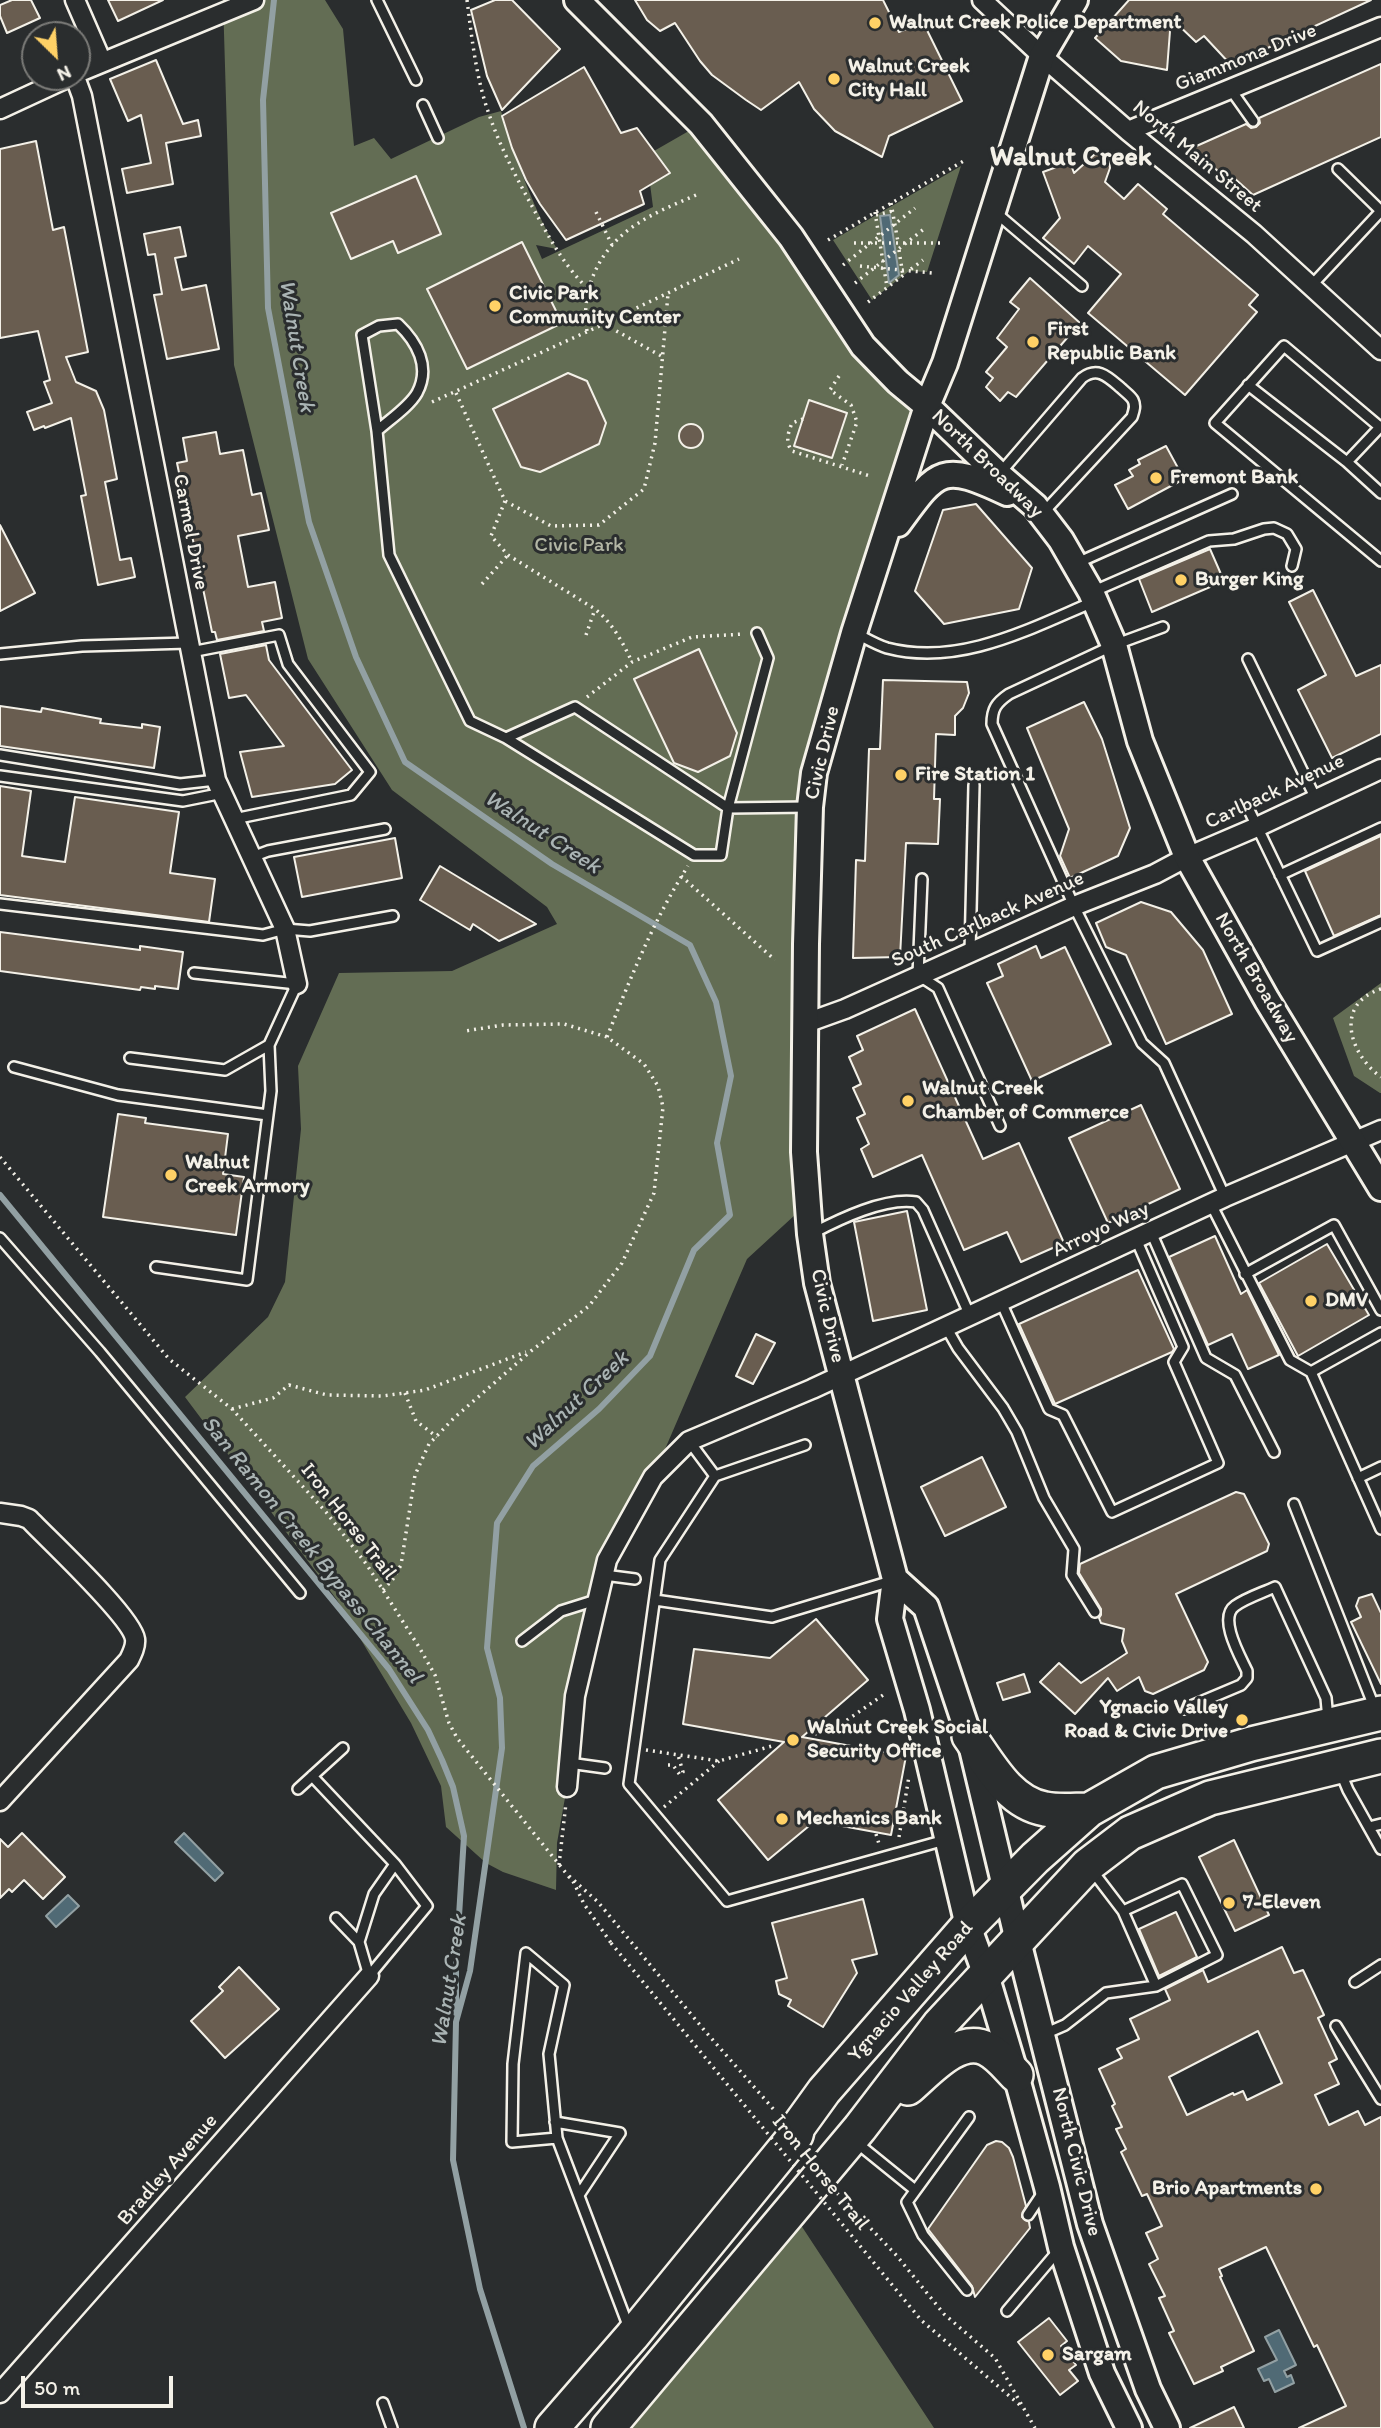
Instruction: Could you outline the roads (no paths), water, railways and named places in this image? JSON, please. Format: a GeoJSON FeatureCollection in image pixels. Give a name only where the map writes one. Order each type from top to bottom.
{"type":"FeatureCollection","features":[{"type":"Feature","properties":{"kind":"highway","name":"Ygnacio Valley Road"},"geometry":{"type":"LineString","coordinates":[[552,2428],[632,2336],[796,2135],[798,2127],[824,2091],[968,1926],[1038,1855],[1089,1810],[1156,1772],[1251,1744],[1379,1714]]}},
{"type":"Feature","properties":{"kind":"highway"},"geometry":{"type":"LineString","coordinates":[[969,1736],[1002,1781],[1017,1797],[1031,1806],[1047,1810],[1089,1810]]}},
{"type":"Feature","properties":{"kind":"highway","name":"Ygnacio Valley Road"},"geometry":{"type":"LineString","coordinates":[[610,2427],[856,2133],[939,2025],[1088,1865],[1129,1833],[1210,1798],[1381,1756]]}},
{"type":"Feature","properties":{"kind":"highway"},"geometry":{"type":"LineString","coordinates":[[856,2133],[951,2052],[967,2047],[986,2048],[1016,2075]]}},
{"type":"Feature","properties":{"kind":"main road","name":"North Broadway"},"geometry":{"type":"LineString","coordinates":[[577,0],[701,124],[792,237],[863,346],[898,382],[1039,510],[1075,563],[1114,645],[1140,741],[1187,856],[1267,1000],[1381,1188]]}},
{"type":"Feature","properties":{"kind":"main road","name":"Civic Drive"},"geometry":{"type":"LineString","coordinates":[[968,1926],[918,1710],[890,1619],[895,1580],[817,1283],[810,1234],[804,1152],[810,807],[814,773],[854,633],[927,406],[945,363],[1042,56],[1075,0]]}},
{"type":"Feature","properties":{"kind":"main road"},"geometry":{"type":"LineString","coordinates":[[883,545],[925,487],[949,474],[974,477],[1039,510]]}},
{"type":"Feature","properties":{"kind":"main road"},"geometry":{"type":"LineString","coordinates":[[895,1580],[926,1607],[969,1736],[1005,1889]]}},
{"type":"Feature","properties":{"kind":"main road","name":"North Civic Drive"},"geometry":{"type":"LineString","coordinates":[[1005,1889],[1090,2224],[1148,2389],[1167,2428]]}},
{"type":"Feature","properties":{"kind":"main road","name":"North Civic Drive"},"geometry":{"type":"LineString","coordinates":[[968,1926],[986,1975],[1016,2075],[1061,2247],[1102,2373],[1129,2428]]}},
{"type":"Feature","properties":{"kind":"street"},"geometry":{"type":"LineString","coordinates":[[75,0],[102,62]]}},
{"type":"Feature","properties":{"kind":"street"},"geometry":{"type":"LineString","coordinates":[[91,68],[254,0]]}},
{"type":"Feature","properties":{"kind":"street","name":"North Main Street"},"geometry":{"type":"LineString","coordinates":[[982,0],[1128,131],[1232,216],[1381,351]]}},
{"type":"Feature","properties":{"kind":"street","name":"Giammona Drive"},"geometry":{"type":"LineString","coordinates":[[1128,131],[1381,27]]}},
{"type":"Feature","properties":{"kind":"street"},"geometry":{"type":"LineString","coordinates":[[0,110],[40,91]]}},
{"type":"Feature","properties":{"kind":"street","name":"Carmel Drive"},"geometry":{"type":"LineString","coordinates":[[80,91],[189,648],[219,786],[285,929],[297,984]]}},
{"type":"Feature","properties":{"kind":"street","name":"Carlback Avenue"},"geometry":{"type":"LineString","coordinates":[[1187,856],[1257,827],[1381,769]]}},
{"type":"Feature","properties":{"kind":"street","name":"South Carlback Avenue"},"geometry":{"type":"LineString","coordinates":[[806,1023],[849,1007],[1074,906],[1155,874],[1187,856]]}},
{"type":"Feature","properties":{"kind":"street","name":"Arroyo Way"},"geometry":{"type":"LineString","coordinates":[[689,1441],[841,1376],[1143,1235],[1381,1130]]}},
{"type":"Feature","properties":{"kind":"street"},"geometry":{"type":"LineString","coordinates":[[568,1787],[575,1696],[607,1560],[653,1477],[689,1441]]}},
{"type":"Feature","properties":{"kind":"street"},"geometry":{"type":"LineString","coordinates":[[0,1513],[29,1519],[122,1615],[135,1639],[135,1647],[129,1660],[0,1801]]}},
{"type":"Feature","properties":{"kind":"street","name":"Bradley Avenue"},"geometry":{"type":"LineString","coordinates":[[0,2393],[369,1976]]}},
{"type":"Feature","properties":{"kind":"lane"},"geometry":{"type":"LineString","coordinates":[[377,0],[416,80]]}},
{"type":"Feature","properties":{"kind":"lane"},"geometry":{"type":"LineString","coordinates":[[1231,90],[1253,121]]}},
{"type":"Feature","properties":{"kind":"lane"},"geometry":{"type":"LineString","coordinates":[[423,105],[438,138]]}},
{"type":"Feature","properties":{"kind":"lane"},"geometry":{"type":"LineString","coordinates":[[1311,286],[1381,211],[1338,169]]}},
{"type":"Feature","properties":{"kind":"lane"},"geometry":{"type":"LineString","coordinates":[[993,210],[1082,286]]}},
{"type":"Feature","properties":{"kind":"lane"},"geometry":{"type":"LineString","coordinates":[[377,431],[416,395],[422,378],[421,359],[413,339],[398,324],[379,326],[362,335],[377,431],[389,555],[470,721],[506,738],[694,855],[721,855],[728,808],[768,658],[757,633]]}},
{"type":"Feature","properties":{"kind":"lane"},"geometry":{"type":"LineString","coordinates":[[1347,462],[1381,427],[1284,346],[1215,423],[1381,561]]}},
{"type":"Feature","properties":{"kind":"lane"},"geometry":{"type":"LineString","coordinates":[[999,475],[1082,378],[1089,372],[1107,375],[1133,400],[1135,408],[1132,417],[1039,510]]}},
{"type":"Feature","properties":{"kind":"lane"},"geometry":{"type":"LineString","coordinates":[[1248,385],[1347,462],[1381,493]]}},
{"type":"Feature","properties":{"kind":"lane"},"geometry":{"type":"LineString","coordinates":[[1075,563],[1232,494]]}},
{"type":"Feature","properties":{"kind":"lane"},"geometry":{"type":"LineString","coordinates":[[854,633],[886,648],[929,654],[955,651],[1018,634],[1209,541],[1234,540],[1264,529],[1274,528],[1287,534],[1296,548],[1292,566]]}},
{"type":"Feature","properties":{"kind":"lane"},"geometry":{"type":"LineString","coordinates":[[1163,627],[1114,645],[1009,694],[999,701],[992,711],[992,724],[1074,906],[1142,1044],[1164,1063],[1245,1274],[1290,1360],[1311,1372],[1381,1529]]}},
{"type":"Feature","properties":{"kind":"lane"},"geometry":{"type":"LineString","coordinates":[[0,654],[82,646],[189,648],[279,635],[288,664],[370,772],[351,795],[234,819]]}},
{"type":"Feature","properties":{"kind":"lane"},"geometry":{"type":"LineString","coordinates":[[1248,659],[1316,800]]}},
{"type":"Feature","properties":{"kind":"lane"},"geometry":{"type":"LineString","coordinates":[[506,738],[575,706],[728,808],[810,807]]}},
{"type":"Feature","properties":{"kind":"lane"},"geometry":{"type":"LineString","coordinates":[[0,755],[180,785],[219,786]]}},
{"type":"Feature","properties":{"kind":"lane"},"geometry":{"type":"LineString","coordinates":[[0,776],[183,801],[219,786]]}},
{"type":"Feature","properties":{"kind":"lane"},"geometry":{"type":"LineString","coordinates":[[970,952],[974,785]]}},
{"type":"Feature","properties":{"kind":"lane"},"geometry":{"type":"LineString","coordinates":[[1248,808],[1317,951],[1381,922]]}},
{"type":"Feature","properties":{"kind":"lane"},"geometry":{"type":"LineString","coordinates":[[1280,875],[1381,828]]}},
{"type":"Feature","properties":{"kind":"lane"},"geometry":{"type":"LineString","coordinates":[[252,857],[268,851],[385,829]]}},
{"type":"Feature","properties":{"kind":"lane"},"geometry":{"type":"LineString","coordinates":[[922,879],[918,975],[938,988],[1000,1126]]}},
{"type":"Feature","properties":{"kind":"lane"},"geometry":{"type":"LineString","coordinates":[[0,904],[264,935],[285,929],[310,931],[393,916]]}},
{"type":"Feature","properties":{"kind":"lane"},"geometry":{"type":"LineString","coordinates":[[156,1267],[247,1280],[271,1091],[269,1045],[297,984],[194,973]]}},
{"type":"Feature","properties":{"kind":"lane"},"geometry":{"type":"LineString","coordinates":[[130,1058],[225,1070],[269,1045]]}},
{"type":"Feature","properties":{"kind":"lane"},"geometry":{"type":"LineString","coordinates":[[13,1067],[118,1095],[268,1115]]}},
{"type":"Feature","properties":{"kind":"lane"},"geometry":{"type":"LineString","coordinates":[[810,1234],[843,1217],[898,1201],[916,1202],[923,1209],[970,1316]]}},
{"type":"Feature","properties":{"kind":"lane"},"geometry":{"type":"LineString","coordinates":[[1245,1274],[1334,1225],[1381,1310]]}},
{"type":"Feature","properties":{"kind":"lane"},"geometry":{"type":"LineString","coordinates":[[1001,1302],[1049,1409],[1063,1415],[1112,1512],[1218,1463],[1174,1362],[1183,1347],[1143,1235]]}},
{"type":"Feature","properties":{"kind":"lane"},"geometry":{"type":"LineString","coordinates":[[1143,1235],[1206,1358],[1235,1375],[1274,1452]]}},
{"type":"Feature","properties":{"kind":"lane"},"geometry":{"type":"LineString","coordinates":[[0,1238],[109,1363],[300,1593]]}},
{"type":"Feature","properties":{"kind":"lane"},"geometry":{"type":"LineString","coordinates":[[946,1327],[1017,1432],[1044,1497],[1074,1549],[1072,1575],[1095,1612]]}},
{"type":"Feature","properties":{"kind":"lane"},"geometry":{"type":"LineString","coordinates":[[1311,1372],[1381,1332]]}},
{"type":"Feature","properties":{"kind":"lane"},"geometry":{"type":"LineString","coordinates":[[689,1441],[715,1476]]}},
{"type":"Feature","properties":{"kind":"lane"},"geometry":{"type":"LineString","coordinates":[[804,1445],[715,1476],[660,1560],[629,1784],[727,1901],[948,1839]]}},
{"type":"Feature","properties":{"kind":"lane"},"geometry":{"type":"LineString","coordinates":[[1358,1478],[1381,1467]]}},
{"type":"Feature","properties":{"kind":"lane"},"geometry":{"type":"LineString","coordinates":[[1294,1504],[1365,1688],[1379,1714]]}},
{"type":"Feature","properties":{"kind":"lane"},"geometry":{"type":"LineString","coordinates":[[604,1575],[635,1579]]}},
{"type":"Feature","properties":{"kind":"lane"},"geometry":{"type":"LineString","coordinates":[[655,1600],[772,1616],[895,1580]]}},
{"type":"Feature","properties":{"kind":"lane"},"geometry":{"type":"LineString","coordinates":[[1184,1709],[1241,1685],[1247,1678],[1247,1671],[1228,1625],[1227,1616],[1233,1606],[1275,1587],[1325,1698],[1329,1726]]}},
{"type":"Feature","properties":{"kind":"lane"},"geometry":{"type":"LineString","coordinates":[[522,1641],[561,1611],[598,1599]]}},
{"type":"Feature","properties":{"kind":"lane"},"geometry":{"type":"LineString","coordinates":[[298,1789],[343,1748]]}},
{"type":"Feature","properties":{"kind":"lane"},"geometry":{"type":"LineString","coordinates":[[569,1763],[605,1768]]}},
{"type":"Feature","properties":{"kind":"lane"},"geometry":{"type":"LineString","coordinates":[[1338,1766],[1348,1790],[1381,1849]]}},
{"type":"Feature","properties":{"kind":"lane"},"geometry":{"type":"LineString","coordinates":[[312,1776],[395,1864],[427,1906],[369,1976]]}},
{"type":"Feature","properties":{"kind":"lane"},"geometry":{"type":"LineString","coordinates":[[1369,1827],[1381,1824]]}},
{"type":"Feature","properties":{"kind":"lane"},"geometry":{"type":"LineString","coordinates":[[359,1942],[374,1894],[395,1864]]}},
{"type":"Feature","properties":{"kind":"lane"},"geometry":{"type":"LineString","coordinates":[[1088,1865],[1123,1911],[1156,1986]]}},
{"type":"Feature","properties":{"kind":"lane"},"geometry":{"type":"LineString","coordinates":[[1042,2035],[1065,2025],[1106,1993],[1156,1986],[1217,1955],[1182,1884],[1123,1911]]}},
{"type":"Feature","properties":{"kind":"lane"},"geometry":{"type":"LineString","coordinates":[[336,1918],[359,1942],[369,1976]]}},
{"type":"Feature","properties":{"kind":"lane"},"geometry":{"type":"LineString","coordinates":[[557,2138],[512,2142],[513,2064],[526,1953],[564,1986],[549,2054],[557,2138],[632,2336]]}},
{"type":"Feature","properties":{"kind":"lane"},"geometry":{"type":"LineString","coordinates":[[1355,1982],[1381,1965]]}},
{"type":"Feature","properties":{"kind":"lane"},"geometry":{"type":"LineString","coordinates":[[1336,2026],[1381,2099]]}},
{"type":"Feature","properties":{"kind":"lane"},"geometry":{"type":"LineString","coordinates":[[967,2290],[923,2235],[907,2202],[970,2118]]}},
{"type":"Feature","properties":{"kind":"lane"},"geometry":{"type":"LineString","coordinates":[[555,2122],[621,2133],[579,2195]]}},
{"type":"Feature","properties":{"kind":"lane"},"geometry":{"type":"LineString","coordinates":[[856,2133],[915,2190]]}},
{"type":"Feature","properties":{"kind":"lane"},"geometry":{"type":"LineString","coordinates":[[1028,2215],[1047,2186]]}},
{"type":"Feature","properties":{"kind":"lane"},"geometry":{"type":"LineString","coordinates":[[1007,2311],[1052,2261],[1061,2247]]}},
{"type":"Feature","properties":{"kind":"lane"},"geometry":{"type":"LineString","coordinates":[[383,2403],[392,2428]]}},
{"type":"Feature","properties":{"kind":"water"},"geometry":{"type":"Polygon","coordinates":[[[890,215],[899,275],[889,283],[880,216],[890,215]]]}},
{"type":"Feature","properties":{"kind":"water"},"geometry":{"type":"Polygon","coordinates":[[[184,1833],[223,1873],[215,1881],[175,1842],[184,1833]]]}},
{"type":"Feature","properties":{"kind":"water"},"geometry":{"type":"Polygon","coordinates":[[[68,1895],[79,1906],[56,1927],[46,1916],[68,1895]]]}},
{"type":"Feature","properties":{"kind":"water"},"geometry":{"type":"Polygon","coordinates":[[[1279,2330],[1296,2365],[1284,2371],[1287,2377],[1291,2375],[1294,2383],[1275,2392],[1269,2379],[1264,2381],[1258,2369],[1277,2360],[1265,2337],[1279,2330]]]}},
{"type":"Feature","properties":{"kind":"waterway","name":"Walnut Creek"},"geometry":{"type":"LineString","coordinates":[[274,0],[263,100],[268,308],[309,522],[356,657],[405,762],[552,864],[690,945],[716,1002],[731,1076],[717,1143],[730,1215],[694,1250],[650,1356],[599,1409],[533,1466],[497,1523],[487,1648],[500,1698],[502,1748],[470,1971],[456,2022],[453,2160],[480,2289],[524,2428]]}},
{"type":"Feature","properties":{"kind":"waterway","name":"San Ramon Creek Bypass Channel"},"geometry":{"type":"LineString","coordinates":[[0,1195],[389,1669],[428,1730],[453,1787],[464,1836],[456,1964],[456,2013]]}},
{"type":"Feature","properties":{"kind":"place","name":"Walnut Creek Police Department"},"geometry":{"type":"Point","coordinates":[875,23]}},
{"type":"Feature","properties":{"kind":"place","name":"Walnut Creek City Hall"},"geometry":{"type":"Point","coordinates":[834,79]}},
{"type":"Feature","properties":{"kind":"place","name":"Civic Park Community Center"},"geometry":{"type":"Point","coordinates":[495,306]}},
{"type":"Feature","properties":{"kind":"place","name":"First Republic Bank"},"geometry":{"type":"Point","coordinates":[1033,342]}},
{"type":"Feature","properties":{"kind":"place","name":"Fremont Bank"},"geometry":{"type":"Point","coordinates":[1156,478]}},
{"type":"Feature","properties":{"kind":"place","name":"Burger King"},"geometry":{"type":"Point","coordinates":[1181,580]}},
{"type":"Feature","properties":{"kind":"place","name":"Fire Station 1"},"geometry":{"type":"Point","coordinates":[901,775]}},
{"type":"Feature","properties":{"kind":"place","name":"Walnut Creek Chamber of Commerce"},"geometry":{"type":"Point","coordinates":[908,1101]}},
{"type":"Feature","properties":{"kind":"place","name":"Walnut Creek Armory"},"geometry":{"type":"Point","coordinates":[171,1175]}},
{"type":"Feature","properties":{"kind":"place","name":"DMV"},"geometry":{"type":"Point","coordinates":[1311,1301]}},
{"type":"Feature","properties":{"kind":"place","name":"Ygnacio Valley Road & Civic Drive"},"geometry":{"type":"Point","coordinates":[1242,1720]}},
{"type":"Feature","properties":{"kind":"place","name":"Walnut Creek Social Security Office"},"geometry":{"type":"Point","coordinates":[793,1740]}},
{"type":"Feature","properties":{"kind":"place","name":"Mechanics Bank"},"geometry":{"type":"Point","coordinates":[782,1819]}},
{"type":"Feature","properties":{"kind":"place","name":"7-Eleven"},"geometry":{"type":"Point","coordinates":[1229,1903]}},
{"type":"Feature","properties":{"kind":"place","name":"Brio Apartments"},"geometry":{"type":"Point","coordinates":[1316,2189]}},
{"type":"Feature","properties":{"kind":"place","name":"Sargam"},"geometry":{"type":"Point","coordinates":[1048,2355]}},
{"type":"Feature","properties":{"kind":"district","name":"Walnut Creek"},"geometry":{"type":"Point","coordinates":[1071,158]}},
{"type":"Feature","properties":{"kind":"park label","name":"Civic Park"},"geometry":{"type":"Point","coordinates":[579,546]}}]}
